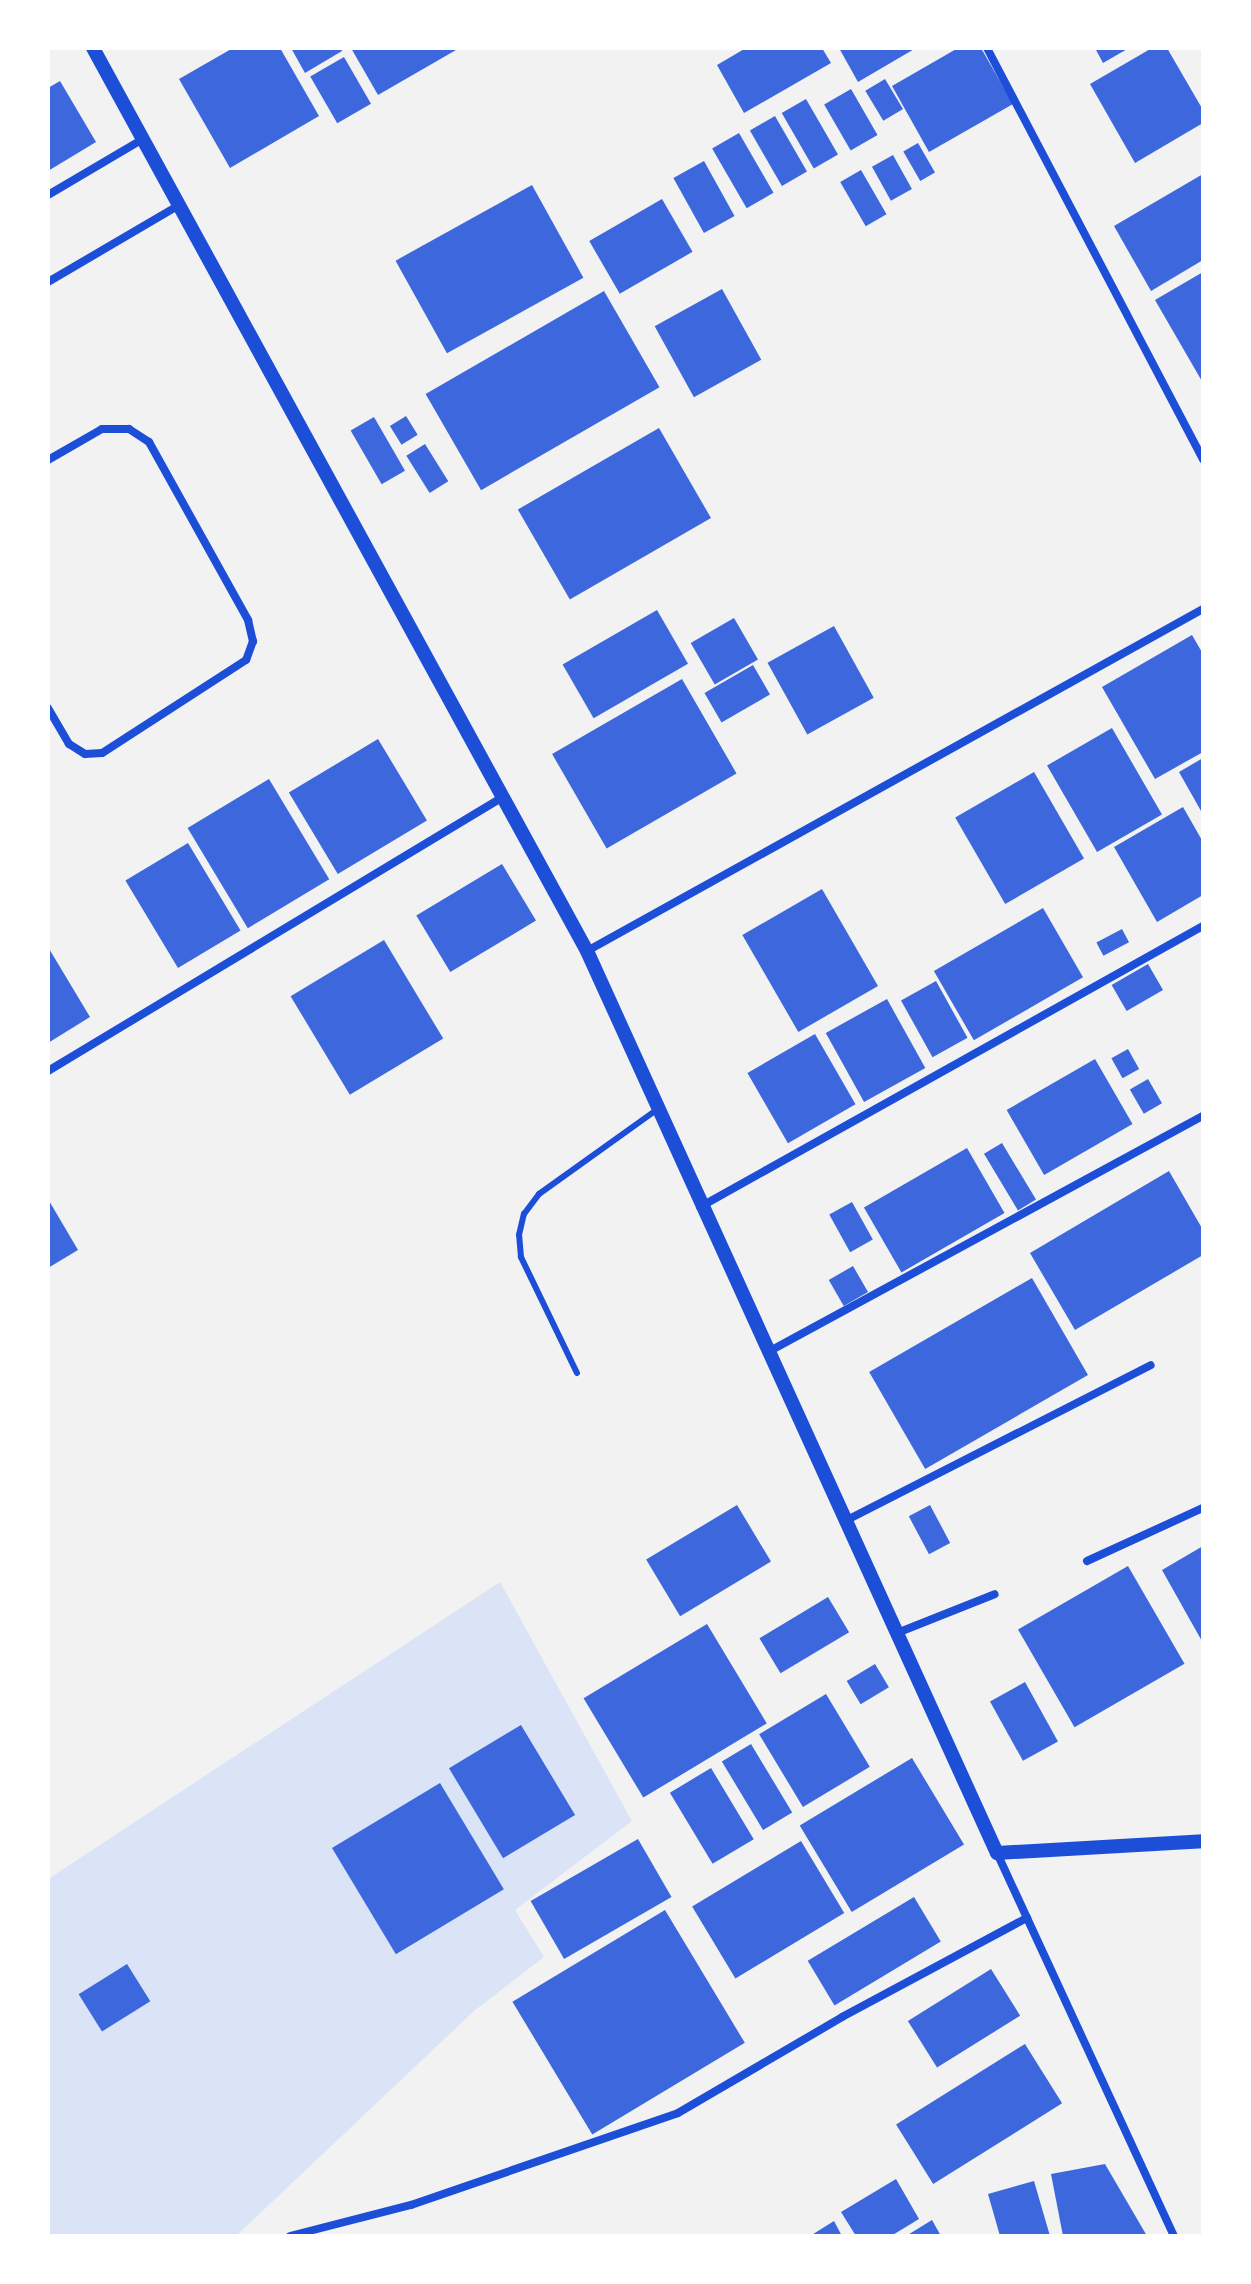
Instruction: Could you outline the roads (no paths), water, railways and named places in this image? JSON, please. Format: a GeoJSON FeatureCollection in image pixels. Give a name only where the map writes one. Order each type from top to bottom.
{"type":"FeatureCollection","features":[{"type":"Feature","properties":{"kind":"street"},"geometry":{"type":"LineString","coordinates":[[93,48],[587,951],[659,1108],[699,1207],[1174,2236]]}},
{"type":"Feature","properties":{"kind":"street"},"geometry":{"type":"LineString","coordinates":[[987,48],[1203,460]]}},
{"type":"Feature","properties":{"kind":"street"},"geometry":{"type":"LineString","coordinates":[[48,195],[143,139]]}},
{"type":"Feature","properties":{"kind":"street"},"geometry":{"type":"LineString","coordinates":[[48,282],[179,205]]}},
{"type":"Feature","properties":{"kind":"street"},"geometry":{"type":"LineString","coordinates":[[48,460],[102,429],[129,429],[149,442],[248,620],[253,641],[246,660],[102,753],[85,754],[69,744],[48,708]]}},
{"type":"Feature","properties":{"kind":"street"},"geometry":{"type":"LineString","coordinates":[[587,951],[1203,609]]}},
{"type":"Feature","properties":{"kind":"street"},"geometry":{"type":"LineString","coordinates":[[48,1071],[503,797]]}},
{"type":"Feature","properties":{"kind":"street"},"geometry":{"type":"LineString","coordinates":[[699,1207],[1203,926]]}},
{"type":"Feature","properties":{"kind":"street"},"geometry":{"type":"LineString","coordinates":[[767,1353],[1203,1116]]}},
{"type":"Feature","properties":{"kind":"street"},"geometry":{"type":"LineString","coordinates":[[844,1521],[1151,1365]]}},
{"type":"Feature","properties":{"kind":"street"},"geometry":{"type":"LineString","coordinates":[[1087,1561],[1203,1508]]}},
{"type":"Feature","properties":{"kind":"street"},"geometry":{"type":"LineString","coordinates":[[896,1633],[995,1594]]}},
{"type":"Feature","properties":{"kind":"street"},"geometry":{"type":"LineString","coordinates":[[997,1853],[1203,1841]]}},
{"type":"Feature","properties":{"kind":"street"},"geometry":{"type":"LineString","coordinates":[[290,2236],[411,2205],[678,2113],[842,2017],[1027,1918]]}},
{"type":"Feature","properties":{"kind":"lane"},"geometry":{"type":"LineString","coordinates":[[577,1373],[521,1257],[524,1214],[539,1194],[659,1108]]}}]}
